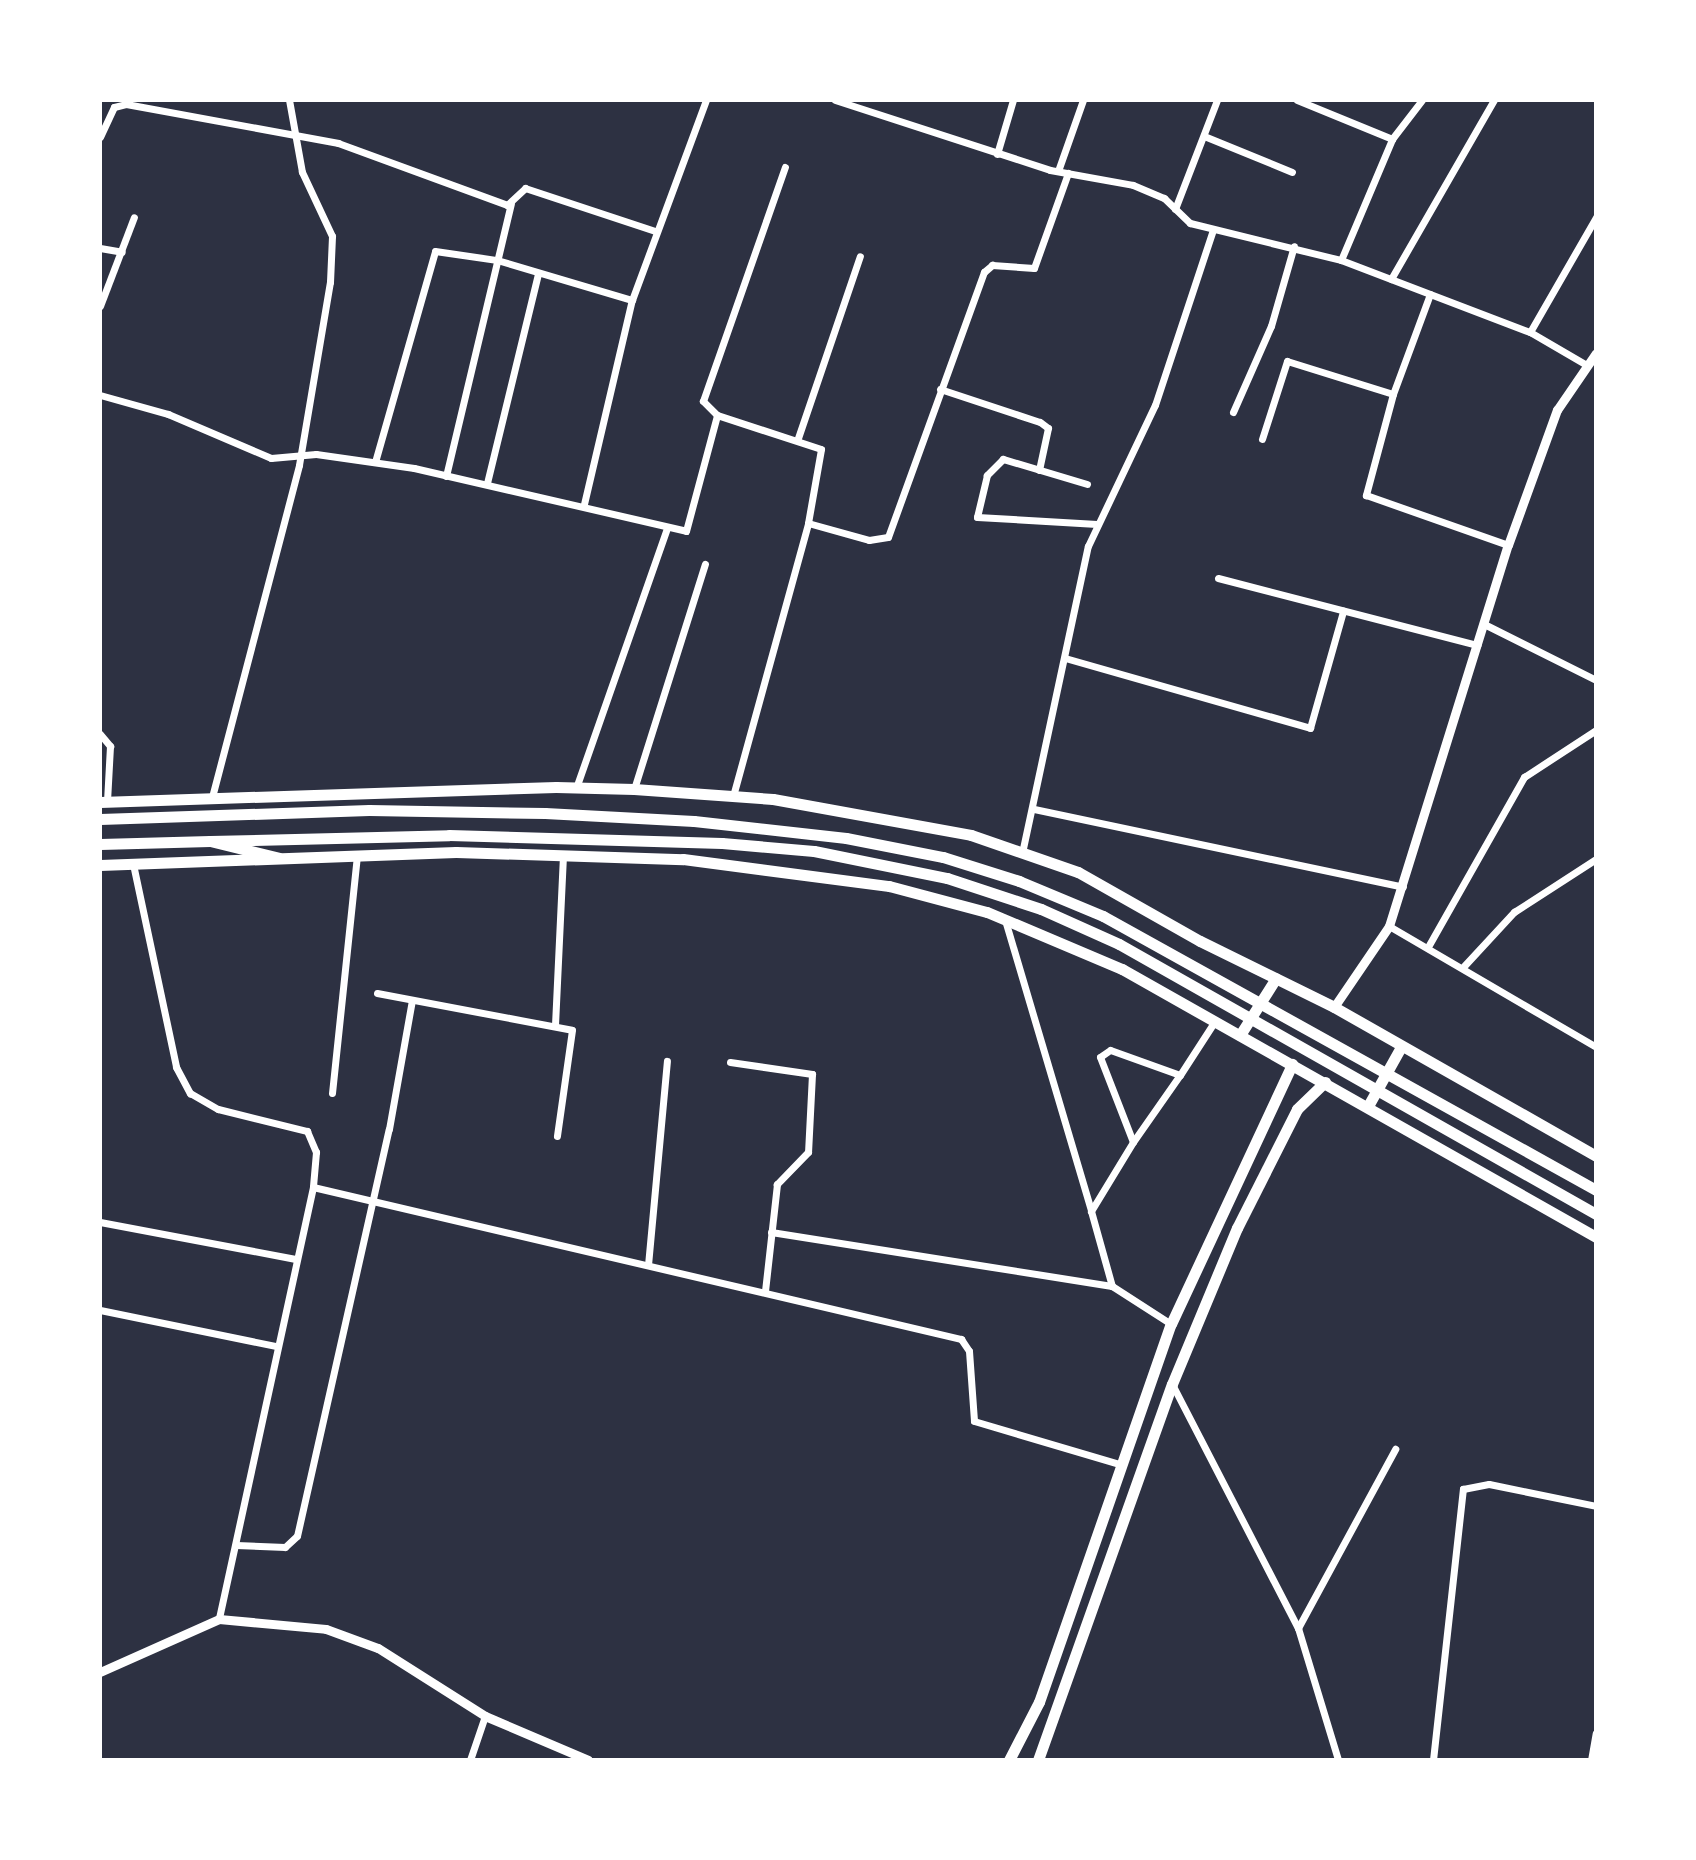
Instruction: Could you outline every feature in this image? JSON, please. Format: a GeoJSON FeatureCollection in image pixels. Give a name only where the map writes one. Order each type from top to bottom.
{"type":"FeatureCollection","features":[{"type":"Feature","properties":{"kind":"main road"},"geometry":{"type":"LineString","coordinates":[[104,802],[576,788],[634,789],[773,799],[971,835],[1078,872],[1334,1007],[1596,1156]]}},
{"type":"Feature","properties":{"kind":"main road"},"geometry":{"type":"LineString","coordinates":[[100,819],[369,810],[694,821],[896,846],[1057,895],[1596,1190]]}},
{"type":"Feature","properties":{"kind":"main road"},"geometry":{"type":"LineString","coordinates":[[100,844],[449,835],[722,843],[814,851],[914,869],[1041,909],[1119,944],[1596,1214]]}},
{"type":"Feature","properties":{"kind":"main road"},"geometry":{"type":"LineString","coordinates":[[210,841],[279,858]]}},
{"type":"Feature","properties":{"kind":"main road"},"geometry":{"type":"LineString","coordinates":[[101,868],[279,858],[563,855],[683,859],[889,886],[1005,920],[1122,969],[1596,1237]]}},
{"type":"Feature","properties":{"kind":"main road"},"geometry":{"type":"LineString","coordinates":[[1240,1035],[1276,978]]}},
{"type":"Feature","properties":{"kind":"main road"},"geometry":{"type":"LineString","coordinates":[[1368,1106],[1401,1047]]}},
{"type":"Feature","properties":{"kind":"main road"},"geometry":{"type":"LineString","coordinates":[[1009,1760],[1039,1702],[1119,1464],[1171,1324],[1292,1064]]}},
{"type":"Feature","properties":{"kind":"main road"},"geometry":{"type":"LineString","coordinates":[[1038,1760],[1172,1384],[1263,1173],[1297,1109],[1325,1082]]}},
{"type":"Feature","properties":{"kind":"street"},"geometry":{"type":"LineString","coordinates":[[212,797],[300,456],[332,247],[329,223],[302,172],[292,135],[289,100]]}},
{"type":"Feature","properties":{"kind":"street"},"geometry":{"type":"LineString","coordinates":[[584,504],[632,300],[706,100]]}},
{"type":"Feature","properties":{"kind":"street"},"geometry":{"type":"LineString","coordinates":[[835,100],[997,154],[1058,171],[1133,185],[1159,195],[1190,223],[1294,246],[1341,260],[1530,332],[1585,364]]}},
{"type":"Feature","properties":{"kind":"street"},"geometry":{"type":"LineString","coordinates":[[997,154],[1013,100]]}},
{"type":"Feature","properties":{"kind":"street"},"geometry":{"type":"LineString","coordinates":[[1058,171],[1083,100]]}},
{"type":"Feature","properties":{"kind":"street"},"geometry":{"type":"LineString","coordinates":[[1175,209],[1217,100]]}},
{"type":"Feature","properties":{"kind":"street"},"geometry":{"type":"LineString","coordinates":[[1297,100],[1392,139]]}},
{"type":"Feature","properties":{"kind":"street"},"geometry":{"type":"LineString","coordinates":[[1341,260],[1392,139],[1422,100]]}},
{"type":"Feature","properties":{"kind":"street"},"geometry":{"type":"LineString","coordinates":[[1391,279],[1494,100]]}},
{"type":"Feature","properties":{"kind":"street"},"geometry":{"type":"LineString","coordinates":[[100,137],[114,107],[121,104],[345,145],[511,204]]}},
{"type":"Feature","properties":{"kind":"street"},"geometry":{"type":"LineString","coordinates":[[1204,136],[1292,172]]}},
{"type":"Feature","properties":{"kind":"street"},"geometry":{"type":"LineString","coordinates":[[733,796],[808,523],[821,449],[798,438],[717,415],[703,401],[785,167]]}},
{"type":"Feature","properties":{"kind":"street"},"geometry":{"type":"LineString","coordinates":[[808,523],[869,540],[888,537],[984,272],[992,265],[1034,268],[1068,173]]}},
{"type":"Feature","properties":{"kind":"street"},"geometry":{"type":"LineString","coordinates":[[446,476],[511,204],[525,188],[655,231]]}},
{"type":"Feature","properties":{"kind":"street"},"geometry":{"type":"LineString","coordinates":[[100,306],[134,217]]}},
{"type":"Feature","properties":{"kind":"street"},"geometry":{"type":"LineString","coordinates":[[1530,332],[1596,217]]}},
{"type":"Feature","properties":{"kind":"street"},"geometry":{"type":"LineString","coordinates":[[1022,853],[1097,524],[1155,405],[1213,230]]}},
{"type":"Feature","properties":{"kind":"street"},"geometry":{"type":"LineString","coordinates":[[1233,412],[1271,326],[1294,246]]}},
{"type":"Feature","properties":{"kind":"street"},"geometry":{"type":"LineString","coordinates":[[100,248],[122,252]]}},
{"type":"Feature","properties":{"kind":"street"},"geometry":{"type":"LineString","coordinates":[[375,462],[433,253],[447,249],[497,260],[632,300]]}},
{"type":"Feature","properties":{"kind":"street"},"geometry":{"type":"LineString","coordinates":[[798,438],[860,256]]}},
{"type":"Feature","properties":{"kind":"street"},"geometry":{"type":"LineString","coordinates":[[487,483],[538,273]]}},
{"type":"Feature","properties":{"kind":"street"},"geometry":{"type":"LineString","coordinates":[[1430,294],[1393,394],[1367,497],[1508,545]]}},
{"type":"Feature","properties":{"kind":"street"},"geometry":{"type":"LineString","coordinates":[[1334,1007],[1389,926],[1508,545],[1557,410],[1585,364],[1596,353]]}},
{"type":"Feature","properties":{"kind":"street"},"geometry":{"type":"LineString","coordinates":[[1262,439],[1287,361],[1393,394]]}},
{"type":"Feature","properties":{"kind":"street"},"geometry":{"type":"LineString","coordinates":[[940,389],[1040,422],[1048,428],[1039,470]]}},
{"type":"Feature","properties":{"kind":"street"},"geometry":{"type":"LineString","coordinates":[[100,395],[168,414],[271,458],[300,456],[375,462],[487,483],[584,504],[667,528],[690,530],[717,415]]}},
{"type":"Feature","properties":{"kind":"street"},"geometry":{"type":"LineString","coordinates":[[1087,484],[1003,459],[987,475],[977,517],[1097,524]]}},
{"type":"Feature","properties":{"kind":"street"},"geometry":{"type":"LineString","coordinates":[[576,788],[667,528]]}},
{"type":"Feature","properties":{"kind":"street"},"geometry":{"type":"LineString","coordinates":[[634,789],[705,564]]}},
{"type":"Feature","properties":{"kind":"street"},"geometry":{"type":"LineString","coordinates":[[1218,578],[1477,645]]}},
{"type":"Feature","properties":{"kind":"street"},"geometry":{"type":"LineString","coordinates":[[1065,658],[1310,728],[1343,611]]}},
{"type":"Feature","properties":{"kind":"street"},"geometry":{"type":"LineString","coordinates":[[1484,624],[1596,680]]}},
{"type":"Feature","properties":{"kind":"street"},"geometry":{"type":"LineString","coordinates":[[1429,945],[1524,777],[1596,730]]}},
{"type":"Feature","properties":{"kind":"street"},"geometry":{"type":"LineString","coordinates":[[100,734],[110,746],[104,802]]}},
{"type":"Feature","properties":{"kind":"street"},"geometry":{"type":"LineString","coordinates":[[1034,809],[1403,887]]}},
{"type":"Feature","properties":{"kind":"street"},"geometry":{"type":"LineString","coordinates":[[555,1025],[563,855]]}},
{"type":"Feature","properties":{"kind":"street"},"geometry":{"type":"LineString","coordinates":[[332,1093],[357,856]]}},
{"type":"Feature","properties":{"kind":"street"},"geometry":{"type":"LineString","coordinates":[[1464,966],[1514,912],[1596,859]]}},
{"type":"Feature","properties":{"kind":"street"},"geometry":{"type":"LineString","coordinates":[[133,864],[182,1080],[197,1099],[218,1109],[307,1131],[316,1152],[313,1187],[219,1619]]}},
{"type":"Feature","properties":{"kind":"street"},"geometry":{"type":"LineString","coordinates":[[1005,920],[1112,1286]]}},
{"type":"Feature","properties":{"kind":"street"},"geometry":{"type":"LineString","coordinates":[[1389,926],[1429,945],[1595,1045]]}},
{"type":"Feature","properties":{"kind":"street"},"geometry":{"type":"LineString","coordinates":[[377,993],[572,1030],[575,1037],[557,1136]]}},
{"type":"Feature","properties":{"kind":"street"},"geometry":{"type":"LineString","coordinates":[[236,1545],[285,1547],[295,1541],[373,1201],[412,1000]]}},
{"type":"Feature","properties":{"kind":"street"},"geometry":{"type":"LineString","coordinates":[[1091,1211],[1133,1142],[1215,1021]]}},
{"type":"Feature","properties":{"kind":"street"},"geometry":{"type":"LineString","coordinates":[[1133,1142],[1100,1066],[1102,1053],[1125,1054],[1180,1075]]}},
{"type":"Feature","properties":{"kind":"street"},"geometry":{"type":"LineString","coordinates":[[648,1265],[667,1061]]}},
{"type":"Feature","properties":{"kind":"street"},"geometry":{"type":"LineString","coordinates":[[730,1062],[812,1074],[808,1152],[777,1184],[765,1291]]}},
{"type":"Feature","properties":{"kind":"street"},"geometry":{"type":"LineString","coordinates":[[313,1187],[961,1339],[969,1351],[974,1421],[1119,1464]]}},
{"type":"Feature","properties":{"kind":"street"},"geometry":{"type":"LineString","coordinates":[[100,1222],[296,1259]]}},
{"type":"Feature","properties":{"kind":"street"},"geometry":{"type":"LineString","coordinates":[[771,1232],[1112,1286],[1171,1324]]}},
{"type":"Feature","properties":{"kind":"street"},"geometry":{"type":"LineString","coordinates":[[100,1310],[276,1346]]}},
{"type":"Feature","properties":{"kind":"street"},"geometry":{"type":"LineString","coordinates":[[1172,1384],[1298,1628],[1338,1760]]}},
{"type":"Feature","properties":{"kind":"street"},"geometry":{"type":"LineString","coordinates":[[1298,1628],[1395,1449]]}},
{"type":"Feature","properties":{"kind":"street"},"geometry":{"type":"LineString","coordinates":[[1433,1760],[1463,1489],[1489,1484],[1596,1506]]}},
{"type":"Feature","properties":{"kind":"street"},"geometry":{"type":"LineString","coordinates":[[100,1672],[219,1619],[272,1621],[355,1638],[485,1716],[588,1760]]}},
{"type":"Feature","properties":{"kind":"street"},"geometry":{"type":"LineString","coordinates":[[470,1760],[485,1716]]}},
{"type":"Feature","properties":{"kind":"street"},"geometry":{"type":"LineString","coordinates":[[1591,1760],[1596,1733]]}}]}
